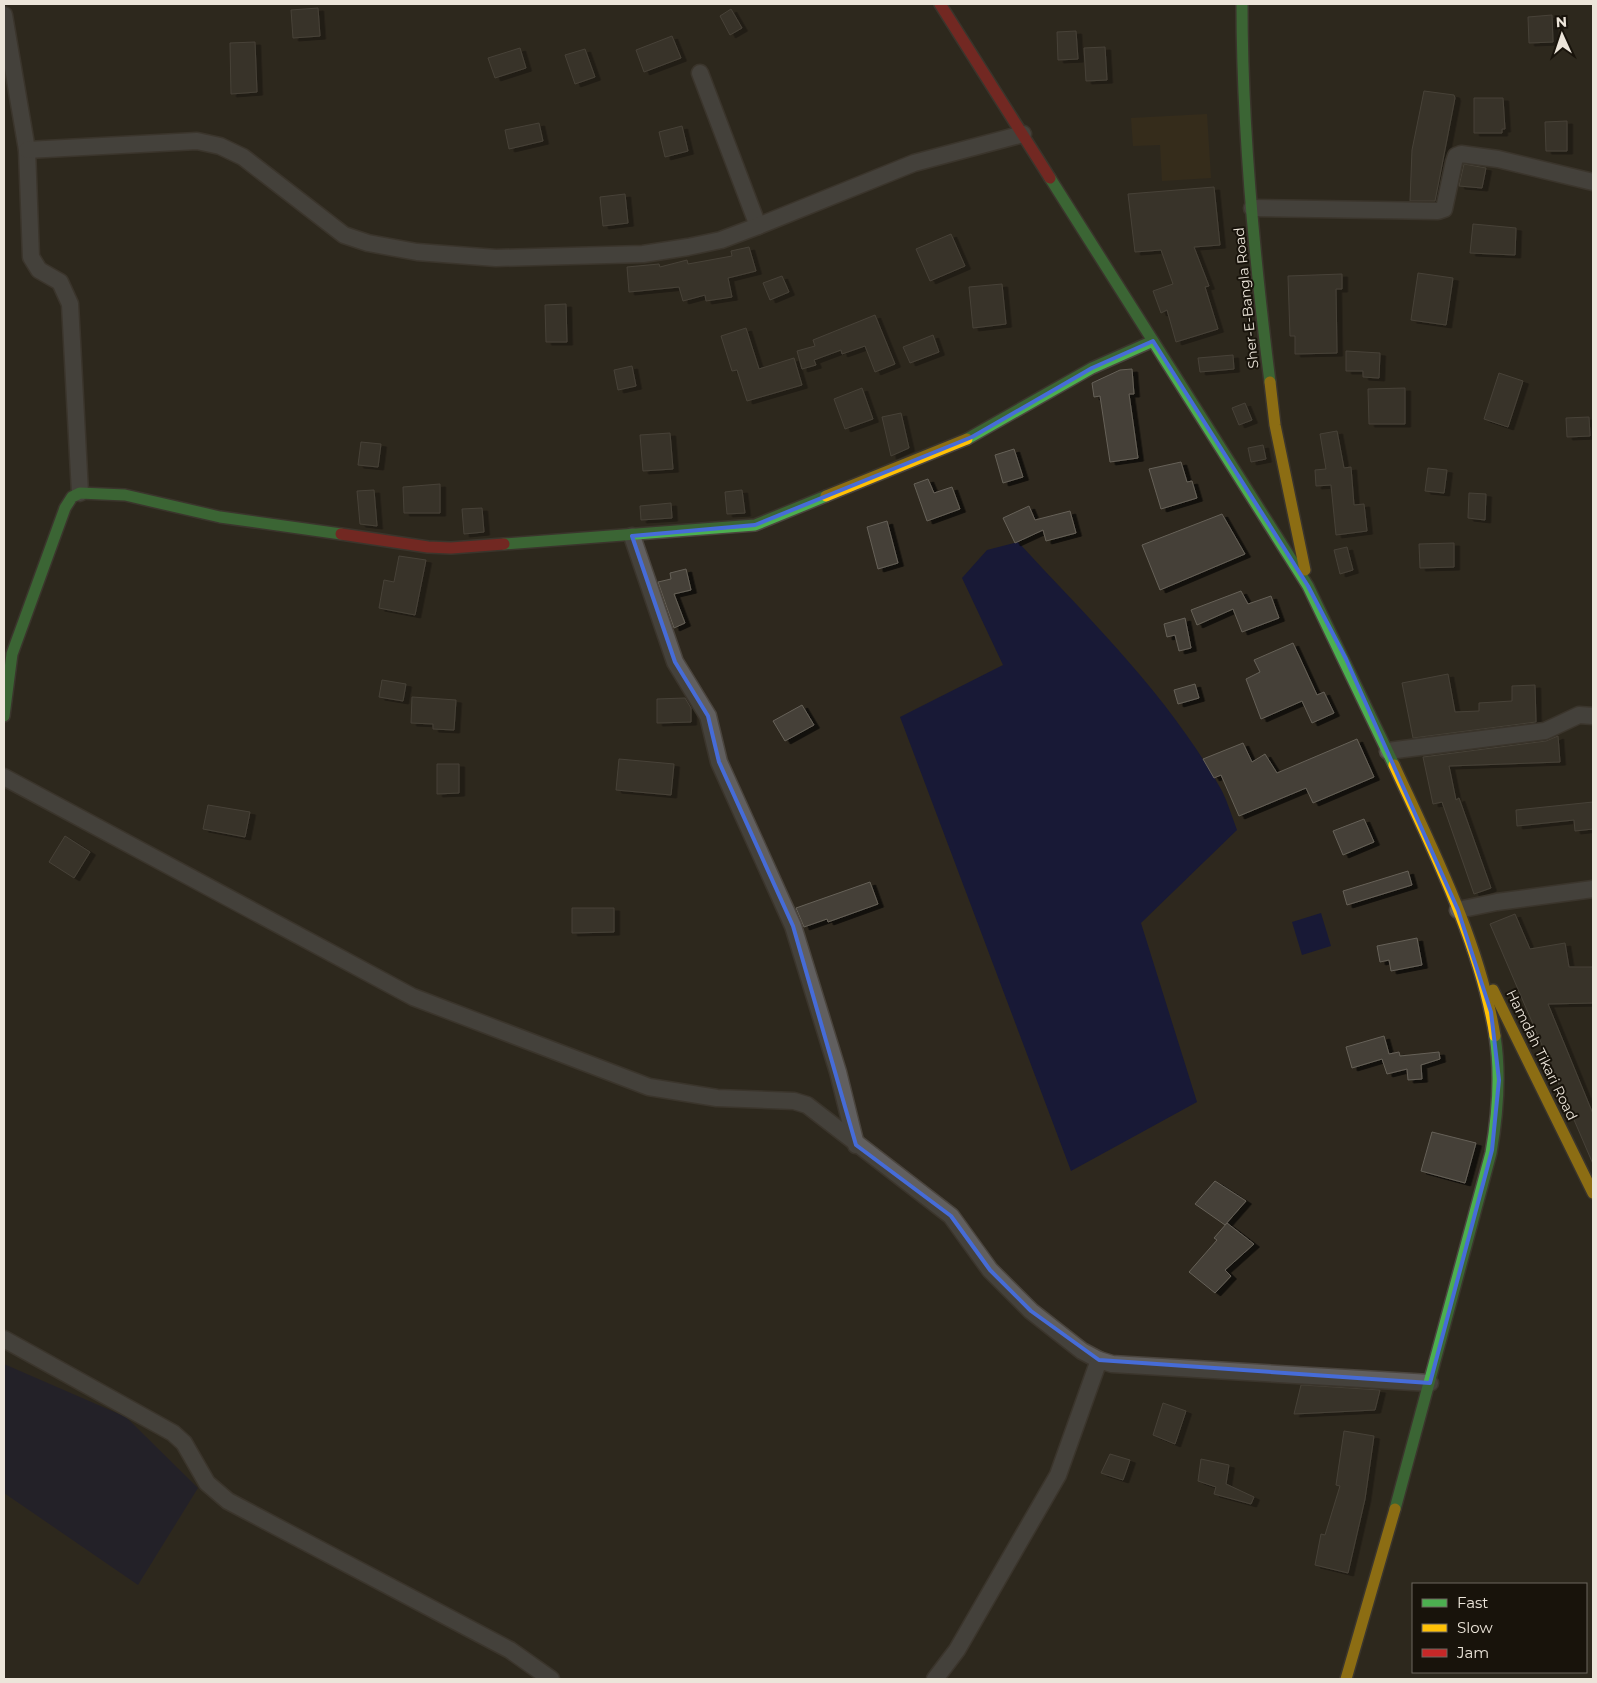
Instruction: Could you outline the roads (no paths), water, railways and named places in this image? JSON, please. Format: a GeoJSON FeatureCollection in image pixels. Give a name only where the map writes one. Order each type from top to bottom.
{"type":"FeatureCollection","features":[{"type":"Feature","properties":{"kind":"main road"},"geometry":{"type":"LineString","coordinates":[[940,4],[1308,586],[1346,659],[1458,910],[1476,958],[1491,1012],[1499,1080],[1493,1141],[1430,1383],[1346,1679]]}},
{"type":"Feature","properties":{"kind":"main road","name":"Sher-E-Bangla Road"},"geometry":{"type":"LineString","coordinates":[[1242,4],[1242,62],[1255,261],[1275,425],[1308,586]]}},
{"type":"Feature","properties":{"kind":"main road"},"geometry":{"type":"LineString","coordinates":[[4,716],[12,654],[65,508],[72,497],[80,494],[125,495],[220,517],[428,547],[450,548],[632,536],[755,525],[972,437],[1092,368],[1152,341]]}},
{"type":"Feature","properties":{"kind":"main road","name":"Hamdah Tikari Road"},"geometry":{"type":"LineString","coordinates":[[1476,958],[1593,1192]]}},
{"type":"Feature","properties":{"kind":"street"},"geometry":{"type":"LineString","coordinates":[[4,15],[27,150],[31,257],[39,270],[60,282],[70,304],[80,494]]}},
{"type":"Feature","properties":{"kind":"street"},"geometry":{"type":"LineString","coordinates":[[700,73],[758,226]]}},
{"type":"Feature","properties":{"kind":"street"},"geometry":{"type":"LineString","coordinates":[[27,150],[197,141],[220,146],[243,157],[344,235],[368,243],[417,252],[496,258],[643,254],[713,242],[758,226],[914,163],[1022,134]]}},
{"type":"Feature","properties":{"kind":"street"},"geometry":{"type":"LineString","coordinates":[[1252,208],[1442,210],[1456,156],[1461,154],[1498,159],[1593,182]]}},
{"type":"Feature","properties":{"kind":"street"},"geometry":{"type":"LineString","coordinates":[[632,536],[675,662],[705,709],[719,762],[793,926],[838,1072],[856,1145]]}},
{"type":"Feature","properties":{"kind":"street"},"geometry":{"type":"LineString","coordinates":[[1388,751],[1545,731],[1578,715],[1593,716]]}},
{"type":"Feature","properties":{"kind":"street"},"geometry":{"type":"LineString","coordinates":[[4,777],[413,997],[649,1087],[717,1098],[794,1101],[807,1105],[856,1145],[951,1216],[990,1270],[1031,1311],[1082,1351],[1100,1360],[1112,1364],[1430,1383]]}},
{"type":"Feature","properties":{"kind":"street"},"geometry":{"type":"LineString","coordinates":[[1458,910],[1497,902],[1593,889]]}},
{"type":"Feature","properties":{"kind":"street"},"geometry":{"type":"LineString","coordinates":[[4,1339],[174,1433],[184,1443],[207,1483],[228,1501],[510,1650],[551,1679]]}},
{"type":"Feature","properties":{"kind":"street"},"geometry":{"type":"LineString","coordinates":[[935,1679],[957,1650],[1058,1475],[1100,1360]]}}]}
